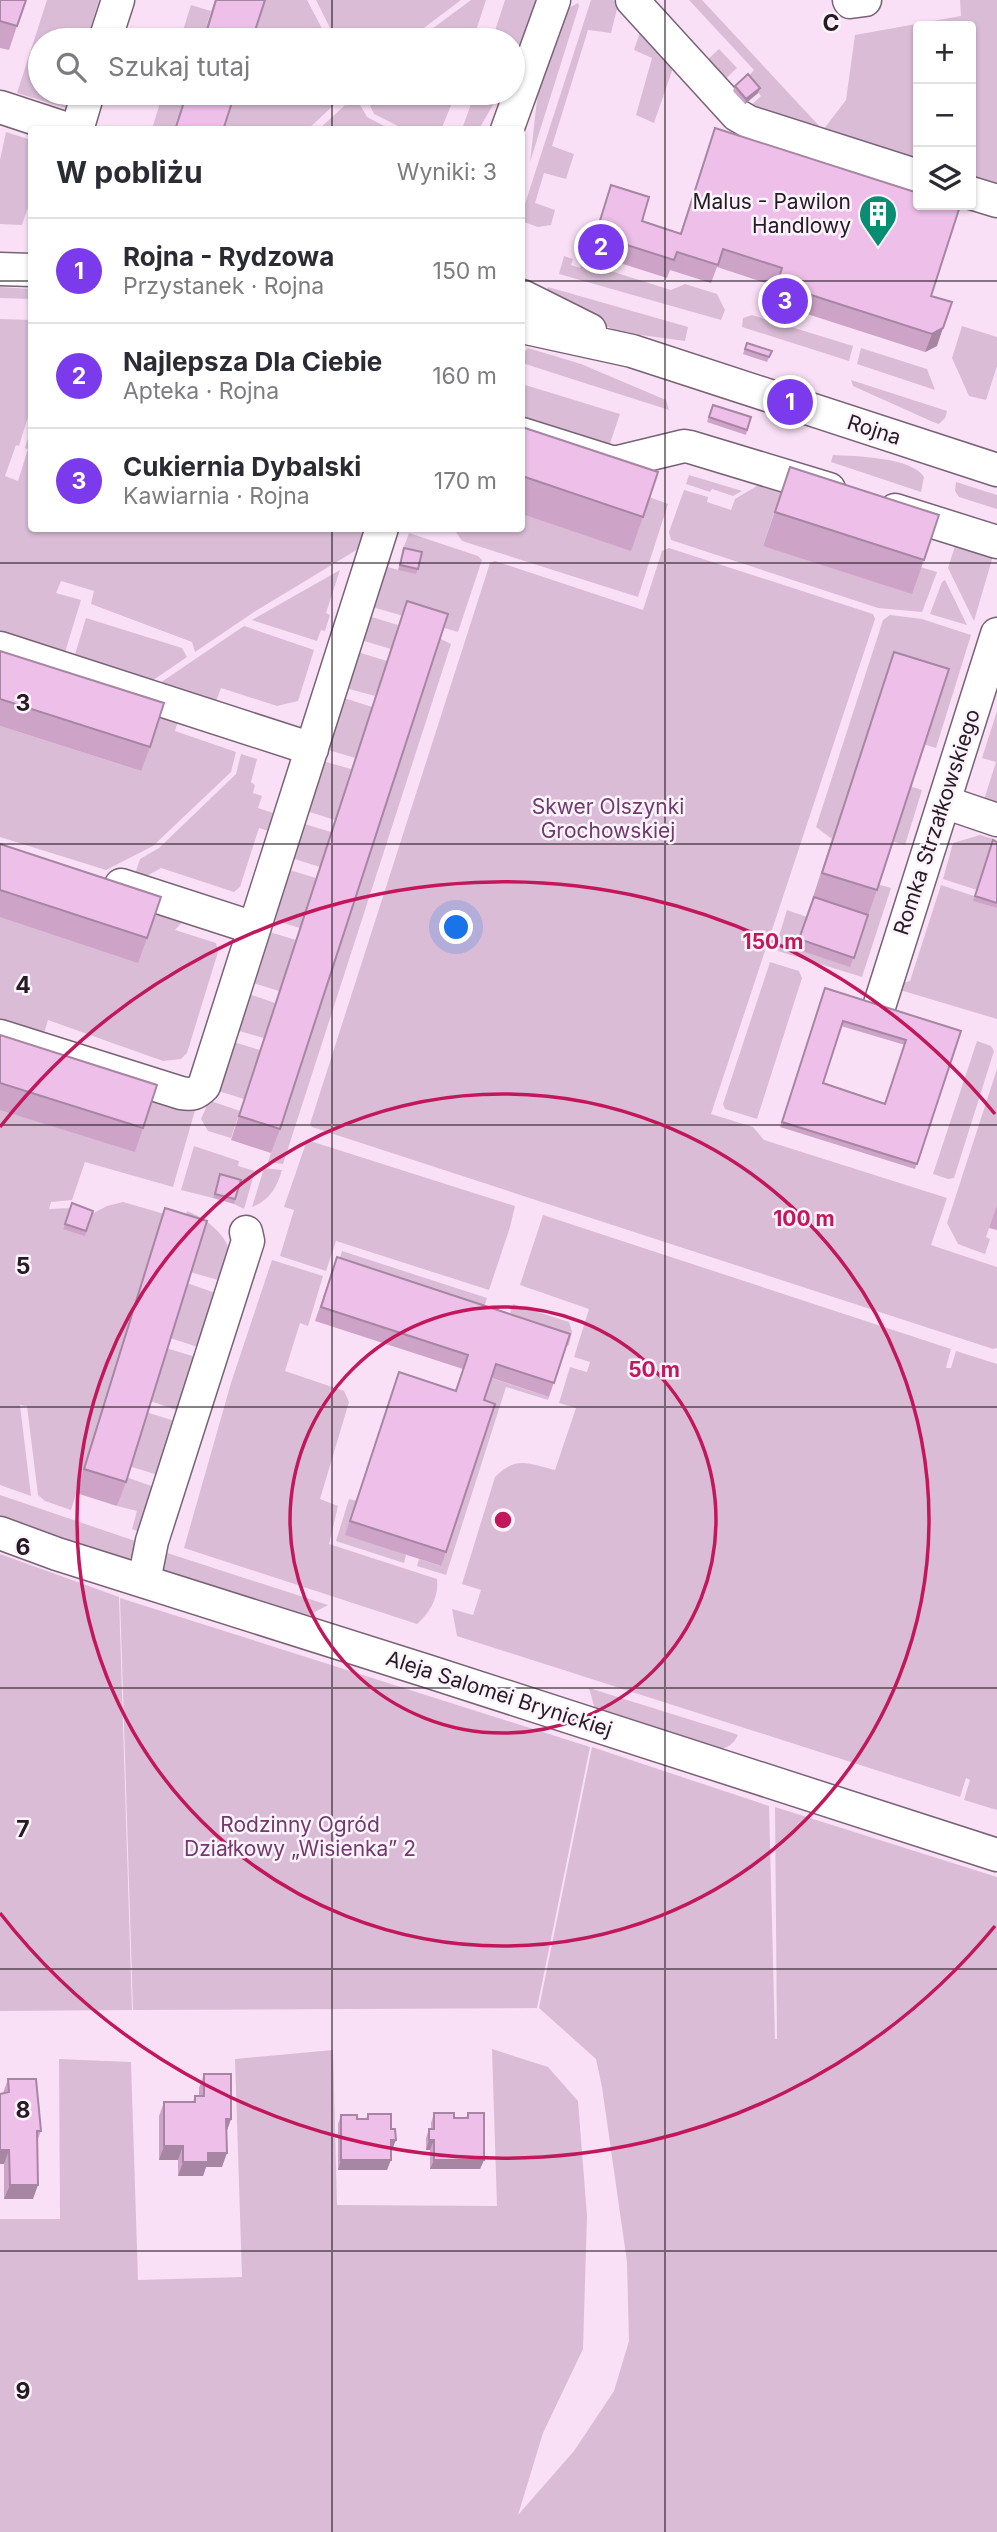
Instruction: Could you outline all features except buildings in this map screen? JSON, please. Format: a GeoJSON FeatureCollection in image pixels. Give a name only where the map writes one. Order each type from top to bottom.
{"type":"FeatureCollection","features":[{"type":"Feature","properties":{"kind":"street"},"geometry":{"type":"LineString","coordinates":[[109,28],[118,0]]}},
{"type":"Feature","properties":{"kind":"street"},"geometry":{"type":"LineString","coordinates":[[525,80],[554,0]]}},
{"type":"Feature","properties":{"kind":"street"},"geometry":{"type":"LineString","coordinates":[[632,0],[737,115],[913,174]]}},
{"type":"Feature","properties":{"kind":"street"},"geometry":{"type":"LineString","coordinates":[[849,0],[865,0]]}},
{"type":"Feature","properties":{"kind":"street"},"geometry":{"type":"LineString","coordinates":[[78,126],[84,105]]}},
{"type":"Feature","properties":{"kind":"street"},"geometry":{"type":"LineString","coordinates":[[493,126],[508,105]]}},
{"type":"Feature","properties":{"kind":"street"},"geometry":{"type":"LineString","coordinates":[[508,126],[516,105]]}},
{"type":"Feature","properties":{"kind":"street"},"geometry":{"type":"LineString","coordinates":[[0,107],[58,126]]}},
{"type":"Feature","properties":{"kind":"street"},"geometry":{"type":"LineString","coordinates":[[976,195],[997,201]]}},
{"type":"Feature","properties":{"kind":"street"},"geometry":{"type":"LineString","coordinates":[[0,269],[28,270]]}},
{"type":"Feature","properties":{"kind":"street","name":"Rojna"},"geometry":{"type":"LineString","coordinates":[[525,298],[632,351]]}},
{"type":"Feature","properties":{"kind":"street","name":"Rojna"},"geometry":{"type":"LineString","coordinates":[[525,328],[632,351],[997,470]]}},
{"type":"Feature","properties":{"kind":"street"},"geometry":{"type":"LineString","coordinates":[[525,435],[618,462],[684,446],[691,447],[997,542]]}},
{"type":"Feature","properties":{"kind":"street"},"geometry":{"type":"LineString","coordinates":[[0,1035],[181,1093],[198,1093],[207,1079],[382,532]]}},
{"type":"Feature","properties":{"kind":"street","name":"Romka Strzałkowskiego"},"geometry":{"type":"LineString","coordinates":[[878,1010],[996,639]]}},
{"type":"Feature","properties":{"kind":"street"},"geometry":{"type":"LineString","coordinates":[[0,648],[312,750]]}},
{"type":"Feature","properties":{"kind":"street"},"geometry":{"type":"LineString","coordinates":[[944,803],[997,820]]}},
{"type":"Feature","properties":{"kind":"street"},"geometry":{"type":"LineString","coordinates":[[93,876],[254,929]]}},
{"type":"Feature","properties":{"kind":"street"},"geometry":{"type":"LineString","coordinates":[[144,1581],[152,1541],[248,1241],[246,1232]]}},
{"type":"Feature","properties":{"kind":"street","name":"Aleja Salomei Brynickiej"},"geometry":{"type":"LineString","coordinates":[[0,1534],[997,1855]]}},
{"type":"Feature","properties":{"kind":"green space"},"geometry":{"type":"Polygon","coordinates":[[[47,0],[99,0],[91,28],[38,28],[47,0]]]}},
{"type":"Feature","properties":{"kind":"green space"},"geometry":{"type":"Polygon","coordinates":[[[263,0],[307,0],[322,28],[254,28],[263,0]]]}},
{"type":"Feature","properties":{"kind":"green space"},"geometry":{"type":"Polygon","coordinates":[[[316,0],[461,0],[424,28],[330,28],[316,0]]]}},
{"type":"Feature","properties":{"kind":"green space"},"geometry":{"type":"Polygon","coordinates":[[[471,0],[486,0],[477,28],[433,28],[471,0]]]}},
{"type":"Feature","properties":{"kind":"green space"},"geometry":{"type":"Polygon","coordinates":[[[505,0],[538,0],[525,35],[525,28],[496,28],[505,0]]]}},
{"type":"Feature","properties":{"kind":"green space"},"geometry":{"type":"Polygon","coordinates":[[[591,0],[613,0],[618,5],[611,33],[588,30],[552,146],[574,154],[566,179],[544,173],[535,203],[555,210],[551,225],[538,227],[525,222],[525,204],[591,0]]]}},
{"type":"Feature","properties":{"kind":"green space"},"geometry":{"type":"Polygon","coordinates":[[[689,0],[702,0],[823,130],[846,100],[855,35],[913,25],[913,162],[747,109],[761,96],[746,79],[754,70],[689,0]]]}},
{"type":"Feature","properties":{"kind":"green space"},"geometry":{"type":"Polygon","coordinates":[[[960,0],[997,0],[997,189],[976,183],[976,21],[933,21],[961,16],[960,0]]]}},
{"type":"Feature","properties":{"kind":"green space"},"geometry":{"type":"Polygon","coordinates":[[[578,3],[530,162],[538,91],[564,17],[569,8],[578,3]]]}},
{"type":"Feature","properties":{"kind":"green space"},"geometry":{"type":"Polygon","coordinates":[[[191,5],[211,11],[206,28],[184,28],[191,5]]]}},
{"type":"Feature","properties":{"kind":"green space"},"geometry":{"type":"Polygon","coordinates":[[[640,32],[673,68],[654,123],[636,115],[652,58],[634,50],[640,32]]]}},
{"type":"Feature","properties":{"kind":"green space"},"geometry":{"type":"Polygon","coordinates":[[[719,49],[737,68],[721,83],[704,63],[719,49]]]}},
{"type":"Feature","properties":{"kind":"green space"},"geometry":{"type":"Polygon","coordinates":[[[28,59],[28,96],[17,93],[28,59]]]}},
{"type":"Feature","properties":{"kind":"green space"},"geometry":{"type":"Polygon","coordinates":[[[159,105],[181,105],[175,126],[153,126],[159,105]]]}},
{"type":"Feature","properties":{"kind":"green space"},"geometry":{"type":"Polygon","coordinates":[[[230,105],[334,105],[311,126],[223,126],[230,105]]]}},
{"type":"Feature","properties":{"kind":"green space"},"geometry":{"type":"Polygon","coordinates":[[[345,105],[360,105],[367,117],[384,126],[322,126],[345,105]]]}},
{"type":"Feature","properties":{"kind":"green space"},"geometry":{"type":"Polygon","coordinates":[[[370,105],[451,105],[443,126],[398,126],[374,114],[370,105]]]}},
{"type":"Feature","properties":{"kind":"green space"},"geometry":{"type":"Polygon","coordinates":[[[471,105],[493,105],[481,126],[463,126],[471,105]]]}},
{"type":"Feature","properties":{"kind":"green space"},"geometry":{"type":"Polygon","coordinates":[[[6,132],[28,139],[28,207],[22,225],[0,224],[0,160],[6,132]]]}},
{"type":"Feature","properties":{"kind":"green space"},"geometry":{"type":"Polygon","coordinates":[[[564,256],[573,259],[571,265],[580,268],[582,262],[671,290],[685,284],[717,294],[725,310],[721,320],[559,274],[564,256]]]}},
{"type":"Feature","properties":{"kind":"green space"},"geometry":{"type":"Polygon","coordinates":[[[0,287],[28,289],[28,299],[0,298],[0,287]]]}},
{"type":"Feature","properties":{"kind":"green space"},"geometry":{"type":"Polygon","coordinates":[[[548,287],[688,327],[685,341],[619,332],[544,297],[548,287]]]}},
{"type":"Feature","properties":{"kind":"green space"},"geometry":{"type":"Polygon","coordinates":[[[752,315],[853,346],[849,361],[742,327],[743,318],[752,315]]]}},
{"type":"Feature","properties":{"kind":"green space"},"geometry":{"type":"Polygon","coordinates":[[[0,319],[28,320],[28,417],[19,446],[16,445],[5,476],[18,481],[28,449],[28,532],[372,532],[368,543],[254,612],[195,652],[192,642],[91,604],[94,591],[61,581],[56,593],[81,600],[63,659],[0,639],[0,319]]]}},
{"type":"Feature","properties":{"kind":"green space"},"geometry":{"type":"Polygon","coordinates":[[[962,326],[997,337],[997,366],[986,400],[969,396],[952,358],[962,326]]]}},
{"type":"Feature","properties":{"kind":"green space"},"geometry":{"type":"Polygon","coordinates":[[[528,348],[581,364],[666,400],[669,410],[525,364],[525,352],[528,348]]]}},
{"type":"Feature","properties":{"kind":"green space"},"geometry":{"type":"Polygon","coordinates":[[[861,348],[927,369],[935,390],[857,364],[861,348]]]}},
{"type":"Feature","properties":{"kind":"green space"},"geometry":{"type":"Polygon","coordinates":[[[851,380],[947,411],[945,418],[939,424],[933,422],[853,386],[851,380]]]}},
{"type":"Feature","properties":{"kind":"green space"},"geometry":{"type":"Polygon","coordinates":[[[525,385],[620,414],[607,452],[525,426],[525,385]]]}},
{"type":"Feature","properties":{"kind":"green space"},"geometry":{"type":"Polygon","coordinates":[[[833,455],[882,459],[908,465],[924,477],[921,492],[831,462],[833,455]]]}},
{"type":"Feature","properties":{"kind":"green space"},"geometry":{"type":"Polygon","coordinates":[[[689,475],[742,491],[733,496],[712,489],[710,492],[686,484],[689,475]]]}},
{"type":"Feature","properties":{"kind":"green space"},"geometry":{"type":"Polygon","coordinates":[[[767,480],[793,489],[778,501],[763,546],[920,567],[937,572],[922,612],[878,608],[671,540],[669,532],[684,490],[708,497],[707,502],[731,510],[735,499],[767,480]]]}},
{"type":"Feature","properties":{"kind":"green space"},"geometry":{"type":"Polygon","coordinates":[[[956,482],[997,495],[997,509],[959,497],[955,491],[956,482]]]}},
{"type":"Feature","properties":{"kind":"green space"},"geometry":{"type":"Polygon","coordinates":[[[633,491],[668,504],[638,597],[462,541],[456,532],[525,532],[525,513],[633,491]]]}},
{"type":"Feature","properties":{"kind":"green space"},"geometry":{"type":"Polygon","coordinates":[[[409,533],[478,556],[482,560],[458,632],[369,606],[381,565],[398,570],[420,557],[402,552],[409,533]]]}},
{"type":"Feature","properties":{"kind":"green space"},"geometry":{"type":"Polygon","coordinates":[[[956,543],[993,556],[974,621],[948,568],[956,543]]]}},
{"type":"Feature","properties":{"kind":"green space","name":"Skwer Olszynki Grochowskiej"},"geometry":{"type":"Polygon","coordinates":[[[669,548],[873,614],[875,619],[711,1114],[753,1127],[764,1140],[947,1198],[931,1245],[997,1267],[997,1348],[993,1349],[312,1127],[310,1124],[490,563],[495,561],[643,610],[662,551],[669,548]]]}},
{"type":"Feature","properties":{"kind":"green space"},"geometry":{"type":"Polygon","coordinates":[[[340,570],[326,613],[330,615],[325,631],[321,630],[317,641],[252,620],[340,570]]]}},
{"type":"Feature","properties":{"kind":"green space"},"geometry":{"type":"Polygon","coordinates":[[[945,580],[967,625],[930,614],[945,580]]]}},
{"type":"Feature","properties":{"kind":"green space"},"geometry":{"type":"Polygon","coordinates":[[[365,615],[398,625],[391,649],[357,639],[365,615]]]}},
{"type":"Feature","properties":{"kind":"green space"},"geometry":{"type":"Polygon","coordinates":[[[890,615],[922,619],[971,635],[936,748],[923,744],[882,686],[832,839],[816,827],[883,620],[890,615]]]}},
{"type":"Feature","properties":{"kind":"green space"},"geometry":{"type":"Polygon","coordinates":[[[86,618],[182,648],[187,657],[146,685],[73,661],[86,618]]]}},
{"type":"Feature","properties":{"kind":"green space"},"geometry":{"type":"Polygon","coordinates":[[[244,626],[314,650],[298,701],[277,706],[221,688],[214,707],[154,687],[244,626]]]}},
{"type":"Feature","properties":{"kind":"green space"},"geometry":{"type":"Polygon","coordinates":[[[439,638],[451,644],[283,1164],[268,1162],[439,638]]]}},
{"type":"Feature","properties":{"kind":"green space"},"geometry":{"type":"Polygon","coordinates":[[[354,651],[387,661],[375,696],[342,687],[354,651]]]}},
{"type":"Feature","properties":{"kind":"green space"},"geometry":{"type":"Polygon","coordinates":[[[338,696],[372,707],[355,758],[322,748],[338,696]]]}},
{"type":"Feature","properties":{"kind":"green space"},"geometry":{"type":"Polygon","coordinates":[[[997,711],[997,814],[981,809],[996,762],[982,758],[997,711]]]}},
{"type":"Feature","properties":{"kind":"green space"},"geometry":{"type":"Polygon","coordinates":[[[180,714],[175,731],[236,752],[231,772],[153,846],[106,870],[0,837],[0,726],[141,771],[125,718],[180,714]]]}},
{"type":"Feature","properties":{"kind":"green space"},"geometry":{"type":"Polygon","coordinates":[[[241,754],[257,759],[251,782],[255,785],[253,793],[262,796],[258,808],[282,816],[278,834],[259,828],[240,887],[234,892],[161,868],[138,881],[133,880],[140,859],[159,848],[236,774],[241,754]]]}},
{"type":"Feature","properties":{"kind":"green space"},"geometry":{"type":"Polygon","coordinates":[[[319,760],[351,769],[335,820],[303,810],[319,760]]]}},
{"type":"Feature","properties":{"kind":"green space"},"geometry":{"type":"Polygon","coordinates":[[[909,786],[922,790],[905,845],[891,841],[909,786]]]}},
{"type":"Feature","properties":{"kind":"green space"},"geometry":{"type":"Polygon","coordinates":[[[298,822],[331,832],[320,867],[288,857],[298,822]]]}},
{"type":"Feature","properties":{"kind":"green space"},"geometry":{"type":"Polygon","coordinates":[[[980,835],[994,839],[977,890],[943,879],[953,843],[980,835]]]}},
{"type":"Feature","properties":{"kind":"green space"},"geometry":{"type":"Polygon","coordinates":[[[283,868],[316,878],[300,928],[267,918],[283,868]]]}},
{"type":"Feature","properties":{"kind":"green space"},"geometry":{"type":"Polygon","coordinates":[[[877,884],[891,888],[862,977],[778,951],[776,946],[787,910],[807,917],[877,884]]]}},
{"type":"Feature","properties":{"kind":"green space"},"geometry":{"type":"Polygon","coordinates":[[[941,885],[974,896],[974,901],[997,908],[997,1019],[900,990],[902,983],[910,981],[941,885]]]}},
{"type":"Feature","properties":{"kind":"green space"},"geometry":{"type":"Polygon","coordinates":[[[128,896],[188,915],[175,930],[216,943],[218,952],[187,1053],[181,1059],[163,1061],[48,1020],[41,1043],[0,1029],[0,917],[128,896]]]}},
{"type":"Feature","properties":{"kind":"green space"},"geometry":{"type":"Polygon","coordinates":[[[263,930],[296,940],[279,991],[247,981],[263,930]]]}},
{"type":"Feature","properties":{"kind":"green space"},"geometry":{"type":"Polygon","coordinates":[[[770,962],[799,971],[802,978],[757,1119],[725,1109],[723,1104],[770,962]]]}},
{"type":"Feature","properties":{"kind":"green space"},"geometry":{"type":"Polygon","coordinates":[[[243,992],[275,1003],[264,1038],[232,1029],[243,992]]]}},
{"type":"Feature","properties":{"kind":"green space"},"geometry":{"type":"Polygon","coordinates":[[[227,1040],[260,1050],[244,1099],[212,1089],[227,1040]]]}},
{"type":"Feature","properties":{"kind":"green space"},"geometry":{"type":"Polygon","coordinates":[[[977,1041],[991,1046],[994,1051],[954,1178],[948,1179],[933,1174],[977,1041]]]}},
{"type":"Feature","properties":{"kind":"green space"},"geometry":{"type":"Polygon","coordinates":[[[997,1069],[997,1204],[986,1237],[990,1239],[985,1254],[958,1244],[947,1223],[997,1069]]]}},
{"type":"Feature","properties":{"kind":"green space"},"geometry":{"type":"Polygon","coordinates":[[[126,1086],[196,1107],[173,1187],[85,1162],[72,1200],[51,1202],[49,1209],[70,1208],[63,1229],[107,1206],[123,1202],[185,1220],[187,1211],[202,1218],[222,1236],[230,1252],[231,1263],[225,1282],[190,1272],[157,1232],[71,1510],[45,1501],[38,1495],[27,1406],[20,1405],[31,1496],[0,1485],[0,1110],[126,1086]]]}},
{"type":"Feature","properties":{"kind":"green space"},"geometry":{"type":"Polygon","coordinates":[[[211,1101],[240,1111],[231,1138],[208,1131],[201,1119],[211,1101]]]}},
{"type":"Feature","properties":{"kind":"green space"},"geometry":{"type":"Polygon","coordinates":[[[307,1140],[515,1206],[489,1290],[336,1241],[326,1271],[280,1256],[294,1210],[284,1207],[307,1140]]]}},
{"type":"Feature","properties":{"kind":"green space"},"geometry":{"type":"Polygon","coordinates":[[[194,1146],[239,1161],[238,1166],[255,1171],[244,1209],[234,1204],[219,1179],[213,1198],[181,1190],[194,1146]]]}},
{"type":"Feature","properties":{"kind":"green space"},"geometry":{"type":"Polygon","coordinates":[[[264,1168],[282,1170],[272,1192],[264,1201],[252,1207],[264,1168]]]}},
{"type":"Feature","properties":{"kind":"green space"},"geometry":{"type":"Polygon","coordinates":[[[543,1215],[951,1349],[946,1368],[951,1368],[956,1351],[997,1364],[997,1810],[964,1800],[970,1780],[966,1778],[960,1797],[457,1636],[452,1609],[473,1615],[481,1590],[462,1584],[495,1477],[510,1466],[524,1463],[555,1470],[576,1408],[559,1403],[570,1367],[587,1372],[590,1362],[574,1357],[589,1309],[520,1285],[543,1215]]]}},
{"type":"Feature","properties":{"kind":"green space"},"geometry":{"type":"Polygon","coordinates":[[[342,1251],[487,1298],[480,1320],[336,1272],[342,1251]]]}},
{"type":"Feature","properties":{"kind":"green space"},"geometry":{"type":"Polygon","coordinates":[[[272,1260],[323,1276],[308,1326],[300,1323],[285,1371],[344,1391],[349,1402],[320,1499],[338,1506],[329,1544],[437,1579],[433,1604],[417,1624],[184,1548],[231,1383],[272,1260]]]}},
{"type":"Feature","properties":{"kind":"green space"},"geometry":{"type":"Polygon","coordinates":[[[187,1283],[221,1295],[204,1349],[170,1338],[187,1283]]]}},
{"type":"Feature","properties":{"kind":"green space"},"geometry":{"type":"Polygon","coordinates":[[[513,1304],[569,1322],[572,1332],[569,1345],[565,1348],[505,1328],[513,1304]]]}},
{"type":"Feature","properties":{"kind":"green space"},"geometry":{"type":"Polygon","coordinates":[[[166,1348],[202,1359],[185,1413],[150,1401],[166,1348]]]}},
{"type":"Feature","properties":{"kind":"green space"},"geometry":{"type":"Polygon","coordinates":[[[491,1378],[549,1397],[548,1400],[506,1387],[446,1575],[417,1566],[419,1559],[440,1566],[479,1414],[491,1378]]]}},
{"type":"Feature","properties":{"kind":"green space"},"geometry":{"type":"Polygon","coordinates":[[[146,1412],[181,1423],[164,1477],[129,1466],[146,1412]]]}},
{"type":"Feature","properties":{"kind":"green space"},"geometry":{"type":"Polygon","coordinates":[[[126,1477],[160,1489],[146,1535],[132,1529],[137,1511],[117,1506],[126,1477]]]}},
{"type":"Feature","properties":{"kind":"green space"},"geometry":{"type":"Polygon","coordinates":[[[0,1495],[144,1544],[137,1555],[123,1561],[0,1518],[0,1495]]]}},
{"type":"Feature","properties":{"kind":"green space"},"geometry":{"type":"Polygon","coordinates":[[[349,1499],[357,1501],[406,1555],[404,1563],[336,1541],[349,1499]]]}},
{"type":"Feature","properties":{"kind":"green space"},"geometry":{"type":"Polygon","coordinates":[[[158,1550],[328,1605],[303,1618],[165,1574],[158,1550]]]}},
{"type":"Feature","properties":{"kind":"green space"},"geometry":{"type":"Polygon","coordinates":[[[0,1554],[119,1597],[132,2010],[0,2011],[0,1554]]]}},
{"type":"Feature","properties":{"kind":"green space","name":"Rodzinny Ogród Działkowy „Wisienka” 2"},"geometry":{"type":"Polygon","coordinates":[[[120,1598],[590,1747],[537,2008],[133,2010],[120,1598]]]}},
{"type":"Feature","properties":{"kind":"green space"},"geometry":{"type":"Polygon","coordinates":[[[589,1688],[738,1735],[729,1746],[716,1749],[596,1713],[589,1688]]]}},
{"type":"Feature","properties":{"kind":"green space"},"geometry":{"type":"Polygon","coordinates":[[[592,1747],[769,1806],[775,2039],[775,1807],[997,1877],[997,2532],[0,2532],[0,2219],[60,2219],[59,2059],[131,2062],[138,2280],[242,2277],[235,2059],[333,2050],[337,2205],[497,2206],[492,2049],[548,2067],[578,2101],[587,2216],[583,2349],[543,2433],[518,2515],[574,2451],[614,2391],[629,2341],[627,2262],[596,2059],[539,2008],[592,1747]]]}},
{"type":"Feature","properties":{"kind":"place","name":"Najlepsza Dla Ciebie"},"geometry":{"type":"Point","coordinates":[601,247]}},
{"type":"Feature","properties":{"kind":"place","name":"Malus - Pawilon Handlowy"},"geometry":{"type":"Point","coordinates":[878,248]}},
{"type":"Feature","properties":{"kind":"place","name":"Cukiernia Dybalski"},"geometry":{"type":"Point","coordinates":[785,301]}},
{"type":"Feature","properties":{"kind":"place","name":"Rojna - Rydzowa"},"geometry":{"type":"Point","coordinates":[790,402]}}]}
